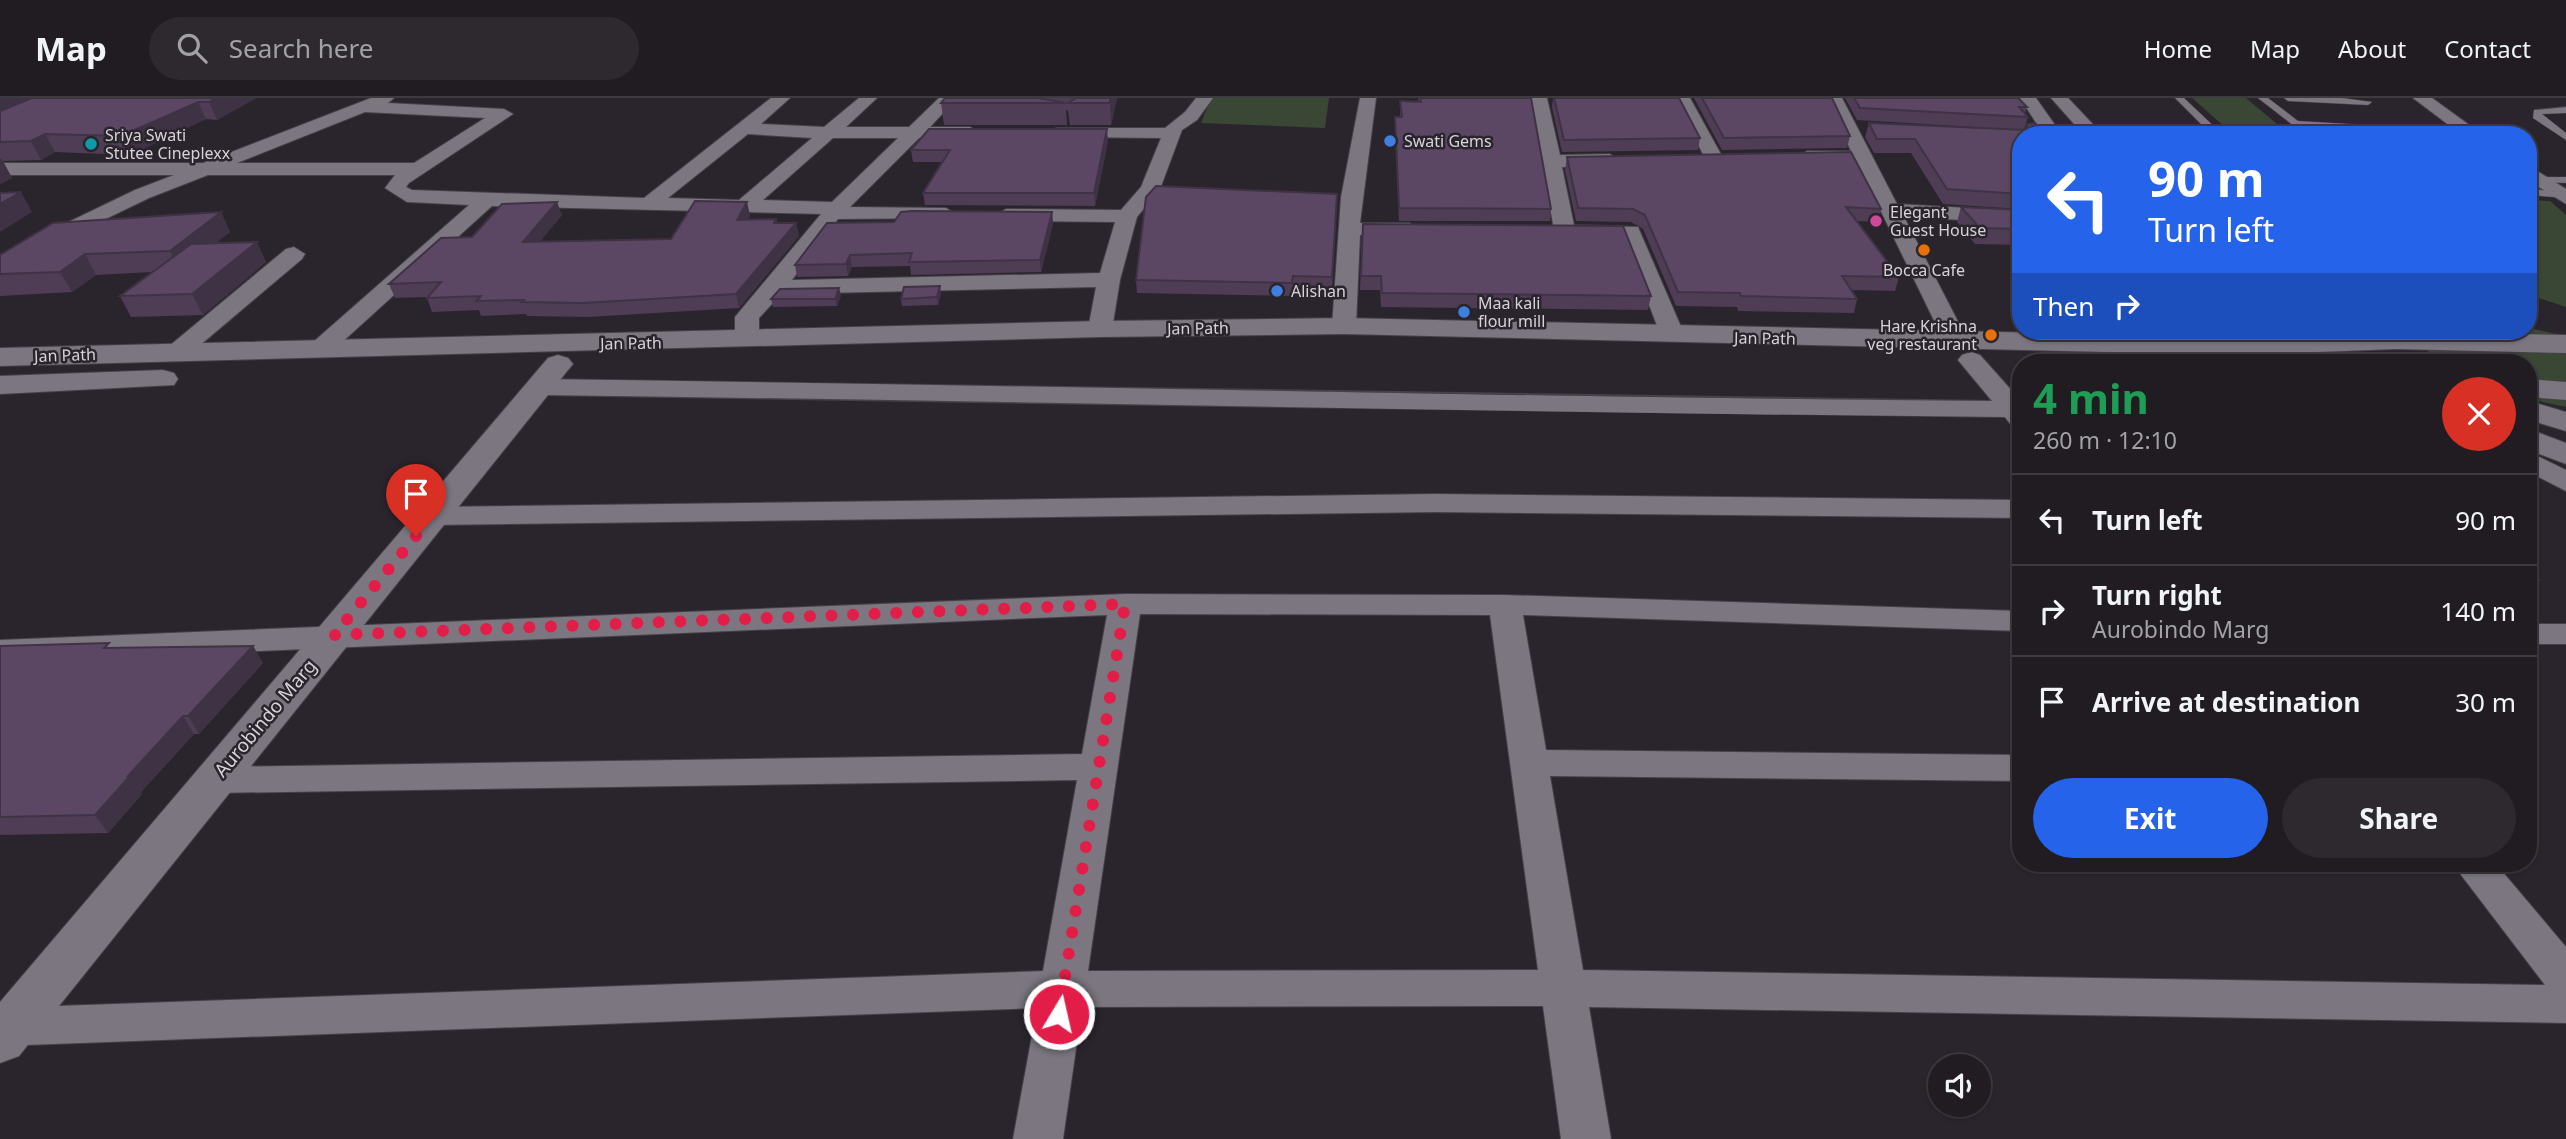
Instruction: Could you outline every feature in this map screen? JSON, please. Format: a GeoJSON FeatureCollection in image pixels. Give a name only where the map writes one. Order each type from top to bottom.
{"type":"FeatureCollection","features":[{"type":"Feature","properties":{"kind":"main road","name":"Jan Path"},"geometry":{"type":"LineString","coordinates":[[0,357],[1100,329],[1344,326],[1673,336],[1964,350],[2012,359]]}},
{"type":"Feature","properties":{"kind":"main road","name":"Jan Path"},"geometry":{"type":"LineString","coordinates":[[5,389],[549,376],[1386,346],[1964,350],[2186,340]]}},
{"type":"Feature","properties":{"kind":"main road"},"geometry":{"type":"LineString","coordinates":[[2234,340],[2259,354]]}},
{"type":"Feature","properties":{"kind":"main road"},"geometry":{"type":"LineString","coordinates":[[2307,340],[2341,354]]}},
{"type":"Feature","properties":{"kind":"main road","name":"Jan Path"},"geometry":{"type":"LineString","coordinates":[[2396,340],[2566,344]]}},
{"type":"Feature","properties":{"kind":"main road","name":"Aurobindo Marg"},"geometry":{"type":"LineString","coordinates":[[4,1031],[549,376]]}},
{"type":"Feature","properties":{"kind":"main road"},"geometry":{"type":"LineString","coordinates":[[2537,389],[2566,391]]}},
{"type":"Feature","properties":{"kind":"main road"},"geometry":{"type":"LineString","coordinates":[[2537,413],[2566,422]]}},
{"type":"Feature","properties":{"kind":"main road"},"geometry":{"type":"LineString","coordinates":[[2537,442],[2566,454]]}},
{"type":"Feature","properties":{"kind":"street"},"geometry":{"type":"LineString","coordinates":[[0,263],[142,194],[386,98]]}},
{"type":"Feature","properties":{"kind":"street"},"geometry":{"type":"LineString","coordinates":[[648,204],[782,98]]}},
{"type":"Feature","properties":{"kind":"street"},"geometry":{"type":"LineString","coordinates":[[744,206],[869,98]]}},
{"type":"Feature","properties":{"kind":"street"},"geometry":{"type":"LineString","coordinates":[[747,340],[747,317],[775,287],[835,211],[949,98]]}},
{"type":"Feature","properties":{"kind":"street"},"geometry":{"type":"LineString","coordinates":[[1100,329],[1109,281],[1127,216],[1150,189],[1176,128],[1205,98]]}},
{"type":"Feature","properties":{"kind":"street"},"geometry":{"type":"LineString","coordinates":[[1344,326],[1352,229],[1344,196],[1368,98]]}},
{"type":"Feature","properties":{"kind":"street"},"geometry":{"type":"LineString","coordinates":[[1553,99],[1539,98],[1565,230]]}},
{"type":"Feature","properties":{"kind":"street"},"geometry":{"type":"LineString","coordinates":[[1682,98],[1721,158],[1687,159]]}},
{"type":"Feature","properties":{"kind":"street"},"geometry":{"type":"LineString","coordinates":[[1834,98],[1964,350],[2012,405]]}},
{"type":"Feature","properties":{"kind":"street"},"geometry":{"type":"LineString","coordinates":[[2028,98],[2047,126]]}},
{"type":"Feature","properties":{"kind":"street"},"geometry":{"type":"LineString","coordinates":[[2059,98],[2085,126]]}},
{"type":"Feature","properties":{"kind":"street"},"geometry":{"type":"LineString","coordinates":[[2421,98],[2461,126]]}},
{"type":"Feature","properties":{"kind":"street"},"geometry":{"type":"LineString","coordinates":[[364,107],[504,114],[418,169],[395,188],[407,196],[835,211],[1127,216]]}},
{"type":"Feature","properties":{"kind":"street"},"geometry":{"type":"LineString","coordinates":[[1051,125],[1176,128]]}},
{"type":"Feature","properties":{"kind":"street"},"geometry":{"type":"LineString","coordinates":[[744,128],[826,133],[990,132]]}},
{"type":"Feature","properties":{"kind":"street"},"geometry":{"type":"LineString","coordinates":[[1849,128],[1876,129]]}},
{"type":"Feature","properties":{"kind":"street"},"geometry":{"type":"LineString","coordinates":[[1782,157],[1863,156]]}},
{"type":"Feature","properties":{"kind":"street"},"geometry":{"type":"LineString","coordinates":[[1553,161],[1633,160]]}},
{"type":"Feature","properties":{"kind":"street"},"geometry":{"type":"LineString","coordinates":[[0,169],[418,169]]}},
{"type":"Feature","properties":{"kind":"street"},"geometry":{"type":"LineString","coordinates":[[2537,183],[2565,192]]}},
{"type":"Feature","properties":{"kind":"street"},"geometry":{"type":"LineString","coordinates":[[1150,189],[1176,190]]}},
{"type":"Feature","properties":{"kind":"street"},"geometry":{"type":"LineString","coordinates":[[320,349],[487,200]]}},
{"type":"Feature","properties":{"kind":"street"},"geometry":{"type":"LineString","coordinates":[[1890,210],[2012,217]]}},
{"type":"Feature","properties":{"kind":"street"},"geometry":{"type":"LineString","coordinates":[[1352,229],[1432,229]]}},
{"type":"Feature","properties":{"kind":"street"},"geometry":{"type":"LineString","coordinates":[[1539,230],[1631,231],[1673,336]]}},
{"type":"Feature","properties":{"kind":"street"},"geometry":{"type":"LineString","coordinates":[[177,352],[294,254]]}},
{"type":"Feature","properties":{"kind":"street"},"geometry":{"type":"LineString","coordinates":[[775,287],[1109,281]]}},
{"type":"Feature","properties":{"kind":"street"},"geometry":{"type":"LineString","coordinates":[[549,376],[1043,393],[2012,413]]}},
{"type":"Feature","properties":{"kind":"street"},"geometry":{"type":"LineString","coordinates":[[2537,465],[2566,482]]}},
{"type":"Feature","properties":{"kind":"street"},"geometry":{"type":"LineString","coordinates":[[432,516],[1435,503],[2012,509]]}},
{"type":"Feature","properties":{"kind":"street"},"geometry":{"type":"LineString","coordinates":[[1038,1139],[1125,604]]}},
{"type":"Feature","properties":{"kind":"street"},"geometry":{"type":"LineString","coordinates":[[0,650],[1125,604],[1505,605],[2012,621]]}},
{"type":"Feature","properties":{"kind":"street"},"geometry":{"type":"LineString","coordinates":[[1505,605],[1586,1139]]}},
{"type":"Feature","properties":{"kind":"street"},"geometry":{"type":"LineString","coordinates":[[2537,634],[2566,635]]}},
{"type":"Feature","properties":{"kind":"street"},"geometry":{"type":"LineString","coordinates":[[1529,763],[2012,768]]}},
{"type":"Feature","properties":{"kind":"street"},"geometry":{"type":"LineString","coordinates":[[214,780],[1099,767]]}},
{"type":"Feature","properties":{"kind":"street"},"geometry":{"type":"LineString","coordinates":[[2479,872],[2566,979]]}},
{"type":"Feature","properties":{"kind":"street"},"geometry":{"type":"LineString","coordinates":[[4,1031],[1063,989],[1563,988],[2566,1004]]}},
{"type":"Feature","properties":{"kind":"lane"},"geometry":{"type":"LineString","coordinates":[[2179,98],[2209,126]]}},
{"type":"Feature","properties":{"kind":"lane"},"geometry":{"type":"LineString","coordinates":[[2262,98],[2297,126]]}},
{"type":"Feature","properties":{"kind":"lane"},"geometry":{"type":"LineString","coordinates":[[2288,98],[2368,102]]}},
{"type":"Feature","properties":{"kind":"lane"},"geometry":{"type":"LineString","coordinates":[[2566,110],[2537,113],[2538,118],[2566,137]]}},
{"type":"Feature","properties":{"kind":"lane"},"geometry":{"type":"LineString","coordinates":[[2295,124],[2324,126]]}},
{"type":"Feature","properties":{"kind":"green space"},"geometry":{"type":"Polygon","coordinates":[[[1211,98],[1329,98],[1325,128],[1201,123],[1211,98]]]}},
{"type":"Feature","properties":{"kind":"green space"},"geometry":{"type":"Polygon","coordinates":[[[2192,98],[2246,98],[2279,126],[2224,126],[2192,98]]]}},
{"type":"Feature","properties":{"kind":"green space"},"geometry":{"type":"Polygon","coordinates":[[[2537,200],[2550,201],[2566,215],[2566,307],[2537,298],[2537,200]]]}},
{"type":"Feature","properties":{"kind":"green space"},"geometry":{"type":"Polygon","coordinates":[[[2537,330],[2566,336],[2566,407],[2537,401],[2537,354],[2429,353],[2424,340],[2537,340],[2537,330]]]}},
{"type":"Feature","properties":{"kind":"building"},"geometry":{"type":"Polygon","coordinates":[[[32,98],[217,98],[209,102],[198,102],[121,136],[45,134],[31,141],[0,142],[0,111],[32,98]]]}},
{"type":"Feature","properties":{"kind":"building"},"geometry":{"type":"Polygon","coordinates":[[[945,98],[1038,98],[1065,103],[941,103],[945,98]]]}},
{"type":"Feature","properties":{"kind":"building"},"geometry":{"type":"Polygon","coordinates":[[[1076,98],[1110,98],[1110,103],[1068,103],[1076,98]]]}},
{"type":"Feature","properties":{"kind":"building"},"geometry":{"type":"Polygon","coordinates":[[[1420,98],[1531,98],[1551,209],[1399,208],[1395,117],[1402,117],[1400,101],[1421,102],[1420,98]]]}},
{"type":"Feature","properties":{"kind":"building"},"geometry":{"type":"Polygon","coordinates":[[[1554,98],[1679,98],[1700,138],[1564,140],[1554,98]]]}},
{"type":"Feature","properties":{"kind":"building"},"geometry":{"type":"Polygon","coordinates":[[[1702,98],[1832,98],[1850,136],[1724,138],[1702,98]]]}},
{"type":"Feature","properties":{"kind":"building"},"geometry":{"type":"Polygon","coordinates":[[[1854,98],[2018,98],[2027,107],[2019,107],[2028,117],[1860,108],[1854,98]]]}},
{"type":"Feature","properties":{"kind":"building"},"geometry":{"type":"Polygon","coordinates":[[[1869,123],[2012,129],[2012,193],[1947,189],[1915,139],[1877,139],[1869,123]]]}},
{"type":"Feature","properties":{"kind":"building"},"geometry":{"type":"Polygon","coordinates":[[[929,129],[1107,129],[1094,193],[923,193],[950,150],[911,150],[929,129]]]}},
{"type":"Feature","properties":{"kind":"building"},"geometry":{"type":"Polygon","coordinates":[[[1851,152],[1881,209],[1846,207],[1899,277],[1842,276],[1857,299],[1678,292],[1645,215],[1633,209],[1578,208],[1567,157],[1851,152]]]}},
{"type":"Feature","properties":{"kind":"building"},"geometry":{"type":"Polygon","coordinates":[[[1156,186],[1337,194],[1332,277],[1293,276],[1292,283],[1136,280],[1146,197],[1156,186]]]}},
{"type":"Feature","properties":{"kind":"building"},"geometry":{"type":"Polygon","coordinates":[[[21,192],[0,204],[0,193],[21,192]]]}},
{"type":"Feature","properties":{"kind":"building"},"geometry":{"type":"Polygon","coordinates":[[[695,201],[747,202],[737,220],[776,219],[774,223],[796,223],[736,294],[583,303],[476,301],[481,296],[427,298],[441,282],[389,284],[441,238],[472,237],[502,204],[557,202],[523,242],[671,239],[695,201]]]}},
{"type":"Feature","properties":{"kind":"building"},"geometry":{"type":"Polygon","coordinates":[[[1961,207],[2012,210],[2012,229],[1980,228],[1961,207]]]}},
{"type":"Feature","properties":{"kind":"building"},"geometry":{"type":"Polygon","coordinates":[[[221,212],[170,251],[85,254],[60,272],[0,274],[0,255],[53,223],[221,212]]]}},
{"type":"Feature","properties":{"kind":"building"},"geometry":{"type":"Polygon","coordinates":[[[901,212],[1052,212],[1040,260],[909,262],[912,253],[850,255],[846,264],[795,265],[827,223],[894,222],[901,212]]]}},
{"type":"Feature","properties":{"kind":"building"},"geometry":{"type":"Polygon","coordinates":[[[1363,224],[1623,226],[1651,296],[1382,293],[1381,276],[1361,276],[1363,224]]]}},
{"type":"Feature","properties":{"kind":"building"},"geometry":{"type":"Polygon","coordinates":[[[257,242],[192,294],[120,296],[191,244],[257,242]]]}},
{"type":"Feature","properties":{"kind":"building"},"geometry":{"type":"Polygon","coordinates":[[[940,286],[937,297],[901,299],[904,287],[940,286]]]}},
{"type":"Feature","properties":{"kind":"building"},"geometry":{"type":"Polygon","coordinates":[[[839,288],[835,299],[771,299],[780,289],[839,288]]]}},
{"type":"Feature","properties":{"kind":"building"},"geometry":{"type":"Polygon","coordinates":[[[109,643],[104,648],[253,646],[188,716],[183,716],[95,815],[0,817],[0,646],[109,643]]]}},
{"type":"Feature","properties":{"kind":"place","name":"Swati Gems"},"geometry":{"type":"Point","coordinates":[1390,141]}},
{"type":"Feature","properties":{"kind":"place","name":"Sriya Swati Stutee Cineplexx"},"geometry":{"type":"Point","coordinates":[91,144]}},
{"type":"Feature","properties":{"kind":"place","name":"Elegant Guest House"},"geometry":{"type":"Point","coordinates":[1876,221]}},
{"type":"Feature","properties":{"kind":"place","name":"Bocca Cafe"},"geometry":{"type":"Point","coordinates":[1924,250]}},
{"type":"Feature","properties":{"kind":"place","name":"Alishan"},"geometry":{"type":"Point","coordinates":[1277,291]}},
{"type":"Feature","properties":{"kind":"place","name":"Maa kali flour mill"},"geometry":{"type":"Point","coordinates":[1464,312]}},
{"type":"Feature","properties":{"kind":"place","name":"Hare Krishna veg restaurant"},"geometry":{"type":"Point","coordinates":[1991,335]}},
{"type":"Feature","properties":{"kind":"route"},"geometry":{"type":"LineString","coordinates":[[416,536],[334,635],[1125,604],[1059,1014]]}}]}
